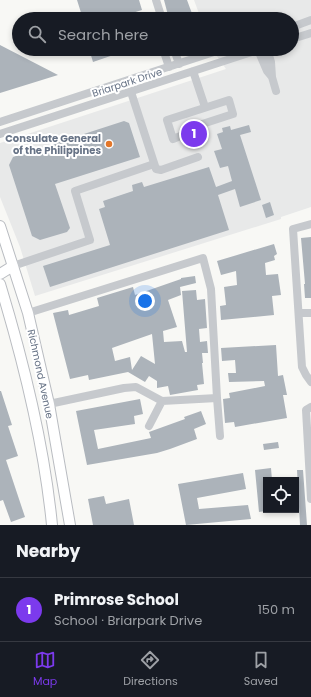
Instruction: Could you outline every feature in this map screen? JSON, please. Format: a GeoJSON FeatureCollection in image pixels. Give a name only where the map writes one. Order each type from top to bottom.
{"type":"FeatureCollection","features":[{"type":"Feature","properties":{"kind":"main road","name":"Richmond Avenue"},"geometry":{"type":"LineString","coordinates":[[0,226],[28,314],[49,404],[70,525]]}},
{"type":"Feature","properties":{"kind":"main road"},"geometry":{"type":"LineString","coordinates":[[0,274],[13,266]]}},
{"type":"Feature","properties":{"kind":"main road","name":"Richmond Avenue"},"geometry":{"type":"LineString","coordinates":[[0,284],[15,333],[33,407],[49,492],[52,525]]}},
{"type":"Feature","properties":{"kind":"main road"},"geometry":{"type":"LineString","coordinates":[[33,407],[49,404]]}},
{"type":"Feature","properties":{"kind":"street"},"geometry":{"type":"LineString","coordinates":[[156,0],[160,12]]}},
{"type":"Feature","properties":{"kind":"street"},"geometry":{"type":"LineString","coordinates":[[299,24],[311,20]]}},
{"type":"Feature","properties":{"kind":"street"},"geometry":{"type":"LineString","coordinates":[[299,37],[311,33]]}},
{"type":"Feature","properties":{"kind":"street"},"geometry":{"type":"LineString","coordinates":[[165,56],[168,67]]}},
{"type":"Feature","properties":{"kind":"street"},"geometry":{"type":"LineString","coordinates":[[176,56],[179,64]]}},
{"type":"Feature","properties":{"kind":"street","name":"Briarpark Drive"},"geometry":{"type":"LineString","coordinates":[[0,122],[202,56]]}},
{"type":"Feature","properties":{"kind":"street","name":"Briarpark Drive"},"geometry":{"type":"LineString","coordinates":[[0,134],[238,56]]}},
{"type":"Feature","properties":{"kind":"street"},"geometry":{"type":"LineString","coordinates":[[262,56],[267,71],[272,77]]}},
{"type":"Feature","properties":{"kind":"street"},"geometry":{"type":"LineString","coordinates":[[269,56],[272,77],[276,91]]}},
{"type":"Feature","properties":{"kind":"street"},"geometry":{"type":"LineString","coordinates":[[193,71],[205,107]]}},
{"type":"Feature","properties":{"kind":"street"},"geometry":{"type":"LineString","coordinates":[[131,92],[156,169],[161,170],[198,157]]}},
{"type":"Feature","properties":{"kind":"street"},"geometry":{"type":"LineString","coordinates":[[229,100],[233,114],[190,128],[188,133],[173,138],[167,120],[205,107],[229,100]]}},
{"type":"Feature","properties":{"kind":"street"},"geometry":{"type":"LineString","coordinates":[[13,266],[90,240],[75,191],[154,164]]}},
{"type":"Feature","properties":{"kind":"street"},"geometry":{"type":"LineString","coordinates":[[311,224],[293,229],[302,367],[311,382]]}},
{"type":"Feature","properties":{"kind":"street"},"geometry":{"type":"LineString","coordinates":[[28,314],[203,258],[211,289],[220,436]]}},
{"type":"Feature","properties":{"kind":"street"},"geometry":{"type":"LineString","coordinates":[[299,313],[311,313]]}},
{"type":"Feature","properties":{"kind":"street"},"geometry":{"type":"LineString","coordinates":[[49,404],[124,388],[136,387],[162,401],[217,398]]}},
{"type":"Feature","properties":{"kind":"street"},"geometry":{"type":"LineString","coordinates":[[149,426],[162,401]]}},
{"type":"Feature","properties":{"kind":"street"},"geometry":{"type":"LineString","coordinates":[[311,407],[306,410],[311,499]]}},
{"type":"Feature","properties":{"kind":"shaded area"},"geometry":{"type":"Polygon","coordinates":[[[194,0],[311,0],[311,207],[281,217],[281,219],[35,296],[20,247],[0,197],[0,143],[226,69],[217,56],[299,56],[299,12],[198,12],[194,0]]]}},
{"type":"Feature","properties":{"kind":"building"},"geometry":{"type":"Polygon","coordinates":[[[77,0],[139,0],[142,10],[136,12],[81,12],[77,0]]]}},
{"type":"Feature","properties":{"kind":"building"},"geometry":{"type":"Polygon","coordinates":[[[164,0],[187,0],[191,12],[167,12],[164,0]]]}},
{"type":"Feature","properties":{"kind":"building"},"geometry":{"type":"Polygon","coordinates":[[[0,45],[12,51],[12,56],[21,56],[58,75],[0,93],[0,45]]]}},
{"type":"Feature","properties":{"kind":"building"},"geometry":{"type":"Polygon","coordinates":[[[91,56],[110,56],[93,62],[91,56]]]}},
{"type":"Feature","properties":{"kind":"building"},"geometry":{"type":"Polygon","coordinates":[[[124,121],[129,123],[140,157],[55,184],[70,228],[67,232],[40,240],[32,236],[9,165],[13,157],[40,148],[49,152],[53,144],[124,121]]]}},
{"type":"Feature","properties":{"kind":"building"},"geometry":{"type":"Polygon","coordinates":[[[249,125],[251,132],[240,135],[261,200],[240,207],[235,189],[218,195],[229,230],[50,287],[43,266],[110,245],[99,209],[105,207],[103,201],[133,191],[132,185],[142,182],[144,187],[209,167],[216,187],[232,181],[228,166],[220,168],[214,151],[222,149],[217,134],[223,132],[222,128],[230,126],[231,130],[249,125]]]}},
{"type":"Feature","properties":{"kind":"building"},"geometry":{"type":"Polygon","coordinates":[[[270,202],[274,215],[266,218],[262,205],[270,202]]]}},
{"type":"Feature","properties":{"kind":"building"},"geometry":{"type":"Polygon","coordinates":[[[311,237],[311,298],[305,298],[301,238],[311,237]]]}},
{"type":"Feature","properties":{"kind":"building"},"geometry":{"type":"Polygon","coordinates":[[[274,244],[277,254],[274,256],[275,260],[265,263],[266,275],[278,274],[281,295],[272,296],[274,315],[221,320],[220,306],[226,305],[224,287],[237,285],[236,271],[221,275],[217,261],[274,244]]]}},
{"type":"Feature","properties":{"kind":"building"},"geometry":{"type":"Polygon","coordinates":[[[195,276],[196,283],[180,287],[181,295],[168,300],[177,327],[163,331],[164,342],[182,341],[185,352],[187,352],[182,291],[196,290],[197,300],[205,299],[207,328],[199,329],[200,342],[207,341],[208,353],[202,353],[204,384],[197,385],[198,390],[170,395],[168,386],[157,388],[157,381],[149,376],[145,382],[128,372],[89,380],[88,375],[70,379],[53,313],[68,310],[69,315],[99,306],[97,298],[133,287],[135,295],[181,278],[195,276]],[[152,334],[112,348],[115,361],[130,357],[132,370],[141,356],[155,364],[152,334]]]}},
{"type":"Feature","properties":{"kind":"building"},"geometry":{"type":"Polygon","coordinates":[[[276,345],[278,376],[283,375],[287,395],[283,395],[287,418],[235,427],[234,422],[225,423],[223,399],[230,398],[229,393],[265,386],[264,381],[229,382],[228,373],[236,373],[235,360],[222,361],[221,348],[276,345]]]}},
{"type":"Feature","properties":{"kind":"building"},"geometry":{"type":"Polygon","coordinates":[[[0,391],[12,425],[8,426],[18,456],[6,460],[25,517],[11,522],[3,500],[0,501],[0,391]]]}},
{"type":"Feature","properties":{"kind":"building"},"geometry":{"type":"Polygon","coordinates":[[[140,399],[143,414],[134,416],[135,424],[94,430],[98,449],[151,438],[149,432],[185,419],[184,417],[201,411],[206,424],[194,429],[197,439],[170,449],[157,453],[87,465],[76,411],[140,399]]]}},
{"type":"Feature","properties":{"kind":"building"},"geometry":{"type":"Polygon","coordinates":[[[278,442],[279,448],[264,450],[263,444],[278,442]]]}},
{"type":"Feature","properties":{"kind":"building"},"geometry":{"type":"Polygon","coordinates":[[[271,468],[272,477],[263,477],[263,511],[259,512],[255,470],[271,468]]]}},
{"type":"Feature","properties":{"kind":"building"},"geometry":{"type":"Polygon","coordinates":[[[297,470],[303,470],[307,525],[300,525],[299,477],[297,477],[297,470]]]}},
{"type":"Feature","properties":{"kind":"building"},"geometry":{"type":"Polygon","coordinates":[[[243,473],[246,489],[197,498],[199,509],[248,505],[251,519],[186,525],[178,484],[243,473]]]}},
{"type":"Feature","properties":{"kind":"building"},"geometry":{"type":"Polygon","coordinates":[[[104,496],[106,504],[129,499],[134,525],[93,525],[88,499],[104,496]]]}},
{"type":"Feature","properties":{"kind":"place","name":"Primrose School"},"geometry":{"type":"Point","coordinates":[194,134]}},
{"type":"Feature","properties":{"kind":"place","name":"Consulate General of the Philippines"},"geometry":{"type":"Point","coordinates":[109,144]}}]}
